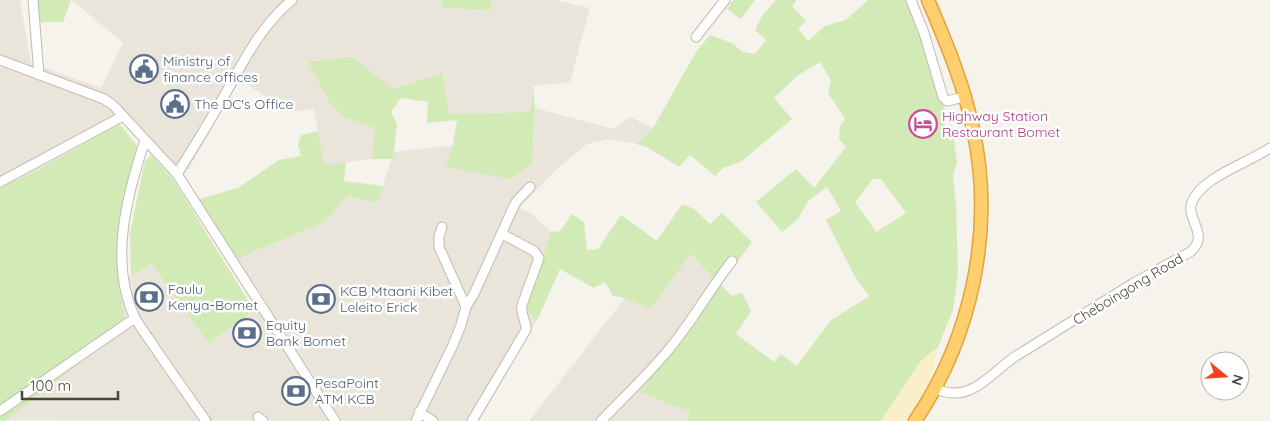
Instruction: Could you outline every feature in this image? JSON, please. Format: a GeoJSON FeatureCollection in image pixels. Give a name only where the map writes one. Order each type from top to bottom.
{"type":"FeatureCollection","features":[{"type":"Feature","properties":{"kind":"highway"},"geometry":{"type":"LineString","coordinates":[[916,421],[936,389],[949,361],[967,308],[976,270],[981,222],[978,161],[973,127],[947,45],[928,0]]}},
{"type":"Feature","properties":{"kind":"street"},"geometry":{"type":"LineString","coordinates":[[33,0],[39,75]]}},
{"type":"Feature","properties":{"kind":"street"},"geometry":{"type":"LineString","coordinates":[[177,174],[255,42],[271,20],[292,0]]}},
{"type":"Feature","properties":{"kind":"street"},"geometry":{"type":"LineString","coordinates":[[696,38],[725,0]]}},
{"type":"Feature","properties":{"kind":"street"},"geometry":{"type":"LineString","coordinates":[[911,0],[924,33],[944,100],[947,101],[964,96]]}},
{"type":"Feature","properties":{"kind":"street"},"geometry":{"type":"LineString","coordinates":[[930,52],[947,45]]}},
{"type":"Feature","properties":{"kind":"street"},"geometry":{"type":"LineString","coordinates":[[0,60],[96,96],[113,105],[177,174],[335,421]]}},
{"type":"Feature","properties":{"kind":"street"},"geometry":{"type":"LineString","coordinates":[[0,182],[122,116]]}},
{"type":"Feature","properties":{"kind":"street"},"geometry":{"type":"LineString","coordinates":[[145,140],[133,184],[121,255],[124,280],[135,318],[206,421]]}},
{"type":"Feature","properties":{"kind":"street","name":"Cheboingong Road"},"geometry":{"type":"LineString","coordinates":[[936,389],[952,394],[970,392],[1016,356],[1132,284],[1190,252],[1196,245],[1198,237],[1197,226],[1191,212],[1193,200],[1218,175],[1253,159],[1270,148]]}},
{"type":"Feature","properties":{"kind":"street"},"geometry":{"type":"LineString","coordinates":[[434,421],[418,417],[453,345],[466,307],[474,294],[516,202],[530,187]]}},
{"type":"Feature","properties":{"kind":"street"},"geometry":{"type":"LineString","coordinates":[[442,226],[439,236],[439,247],[466,307]]}},
{"type":"Feature","properties":{"kind":"street"},"geometry":{"type":"LineString","coordinates":[[472,421],[526,330],[522,306],[539,258],[534,251],[502,234]]}},
{"type":"Feature","properties":{"kind":"street"},"geometry":{"type":"LineString","coordinates":[[601,421],[669,349],[732,261]]}},
{"type":"Feature","properties":{"kind":"street"},"geometry":{"type":"LineString","coordinates":[[0,411],[135,318]]}},
{"type":"Feature","properties":{"kind":"shaded area"},"geometry":{"type":"Polygon","coordinates":[[[0,0],[20,0],[31,63],[101,88],[123,43],[72,0],[442,0],[442,8],[491,10],[492,0],[556,0],[590,8],[570,82],[533,86],[530,112],[449,114],[442,74],[393,89],[308,62],[330,104],[344,117],[375,128],[372,159],[324,165],[314,109],[289,112],[240,80],[185,175],[129,116],[31,174],[0,188],[0,0]]]}},
{"type":"Feature","properties":{"kind":"shaded area"},"geometry":{"type":"Polygon","coordinates":[[[535,108],[614,129],[630,117],[653,128],[636,144],[610,139],[587,144],[557,169],[519,208],[532,214],[551,232],[526,309],[537,321],[479,421],[5,420],[127,327],[118,284],[151,263],[209,344],[266,301],[236,259],[323,223],[348,196],[377,203],[394,152],[453,145],[447,167],[532,163],[535,108]]]}},
{"type":"Feature","properties":{"kind":"shaded area"},"geometry":{"type":"Polygon","coordinates":[[[689,254],[720,284],[694,325],[640,391],[691,412],[686,421],[529,421],[625,298],[651,309],[689,254]]]}},
{"type":"Feature","properties":{"kind":"green space"},"geometry":{"type":"Polygon","coordinates":[[[37,0],[71,0],[63,22],[40,22],[37,0]]]}},
{"type":"Feature","properties":{"kind":"green space"},"geometry":{"type":"Polygon","coordinates":[[[442,0],[492,0],[491,10],[442,8],[442,0]]]}},
{"type":"Feature","properties":{"kind":"green space"},"geometry":{"type":"Polygon","coordinates":[[[733,0],[755,0],[741,19],[727,9],[733,0]]]}},
{"type":"Feature","properties":{"kind":"green space"},"geometry":{"type":"Polygon","coordinates":[[[776,0],[797,0],[792,6],[806,21],[798,29],[808,41],[825,26],[846,20],[868,0],[907,0],[921,32],[946,113],[944,127],[954,140],[957,162],[953,176],[956,205],[958,274],[953,310],[938,347],[921,361],[881,421],[686,421],[691,412],[639,392],[694,325],[720,285],[690,254],[651,309],[625,298],[613,296],[605,282],[594,288],[560,269],[537,321],[526,309],[551,232],[560,231],[572,214],[584,222],[587,250],[598,249],[621,215],[657,241],[682,204],[694,209],[710,224],[722,213],[752,242],[720,284],[732,296],[742,292],[751,311],[736,334],[774,362],[781,354],[797,366],[830,321],[869,296],[854,275],[826,220],[841,211],[827,187],[808,201],[798,219],[782,232],[756,202],[796,169],[814,188],[846,147],[839,139],[840,126],[845,119],[828,93],[831,80],[820,62],[797,76],[774,98],[792,119],[742,161],[723,168],[715,176],[690,155],[679,167],[647,147],[636,144],[653,128],[696,52],[710,35],[732,43],[743,52],[755,54],[766,40],[755,30],[762,16],[776,0]],[[873,179],[855,202],[876,232],[906,213],[881,179],[873,179]]]}},
{"type":"Feature","properties":{"kind":"green space"},"geometry":{"type":"Polygon","coordinates":[[[352,57],[393,89],[442,73],[449,114],[530,112],[533,86],[535,108],[532,163],[511,179],[446,167],[453,145],[457,120],[427,123],[428,102],[401,98],[391,112],[397,124],[392,159],[372,159],[375,128],[344,117],[330,104],[308,62],[352,57]]]}},
{"type":"Feature","properties":{"kind":"green space"},"geometry":{"type":"Polygon","coordinates":[[[119,123],[138,147],[118,235],[118,284],[127,327],[5,421],[0,421],[0,187],[31,174],[119,123]]]}},
{"type":"Feature","properties":{"kind":"green space"},"geometry":{"type":"Polygon","coordinates":[[[318,131],[324,165],[346,162],[344,181],[383,186],[377,203],[348,196],[323,223],[236,259],[199,199],[238,188],[279,160],[301,156],[298,144],[301,135],[318,131]]]}},
{"type":"Feature","properties":{"kind":"green space"},"geometry":{"type":"Polygon","coordinates":[[[151,155],[173,179],[254,310],[209,344],[151,263],[131,276],[130,233],[145,161],[151,155]]]}},
{"type":"Feature","properties":{"kind":"sand"},"geometry":{"type":"Polygon","coordinates":[[[938,347],[929,387],[907,421],[881,421],[921,361],[938,347]]]}},
{"type":"Feature","properties":{"kind":"place","name":"Ministry of finance offices"},"geometry":{"type":"Point","coordinates":[144,69]}},
{"type":"Feature","properties":{"kind":"place","name":"The DC's Office"},"geometry":{"type":"Point","coordinates":[175,104]}},
{"type":"Feature","properties":{"kind":"place","name":"Highway Station Restaurant Bomet"},"geometry":{"type":"Point","coordinates":[923,124]}},
{"type":"Feature","properties":{"kind":"place","name":"Faulu Kenya-Bomet"},"geometry":{"type":"Point","coordinates":[149,297]}},
{"type":"Feature","properties":{"kind":"place","name":"KCB Mtaani Kibet Leleito Erick"},"geometry":{"type":"Point","coordinates":[321,299]}},
{"type":"Feature","properties":{"kind":"place","name":"Equity Bank Bomet"},"geometry":{"type":"Point","coordinates":[247,333]}},
{"type":"Feature","properties":{"kind":"place","name":"PesaPoint ATM KCB"},"geometry":{"type":"Point","coordinates":[296,391]}}]}
